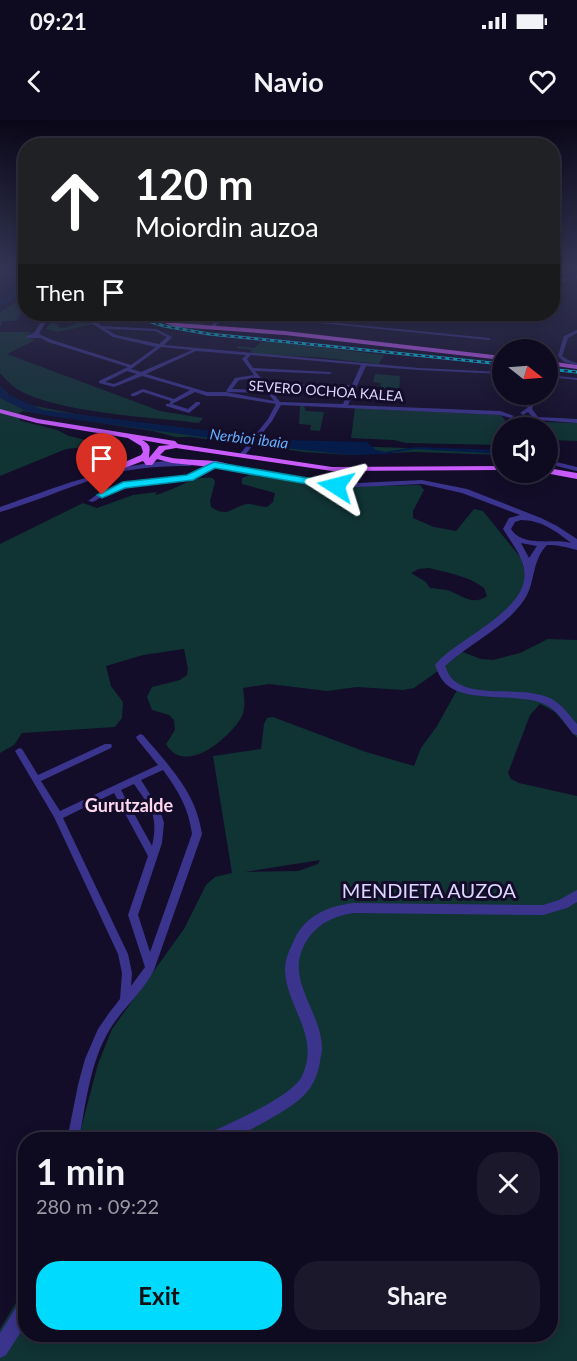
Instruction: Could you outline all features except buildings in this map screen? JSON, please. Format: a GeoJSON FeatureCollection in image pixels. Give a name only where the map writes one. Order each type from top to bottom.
{"type":"FeatureCollection","features":[{"type":"Feature","properties":{"kind":"main road"},"geometry":{"type":"LineString","coordinates":[[221,328],[492,356]]}},
{"type":"Feature","properties":{"kind":"main road"},"geometry":{"type":"LineString","coordinates":[[558,364],[577,365]]}},
{"type":"Feature","properties":{"kind":"main road"},"geometry":{"type":"LineString","coordinates":[[0,411],[37,422],[315,467]]}},
{"type":"Feature","properties":{"kind":"main road"},"geometry":{"type":"LineString","coordinates":[[84,429],[140,441],[147,448],[146,460]]}},
{"type":"Feature","properties":{"kind":"main road"},"geometry":{"type":"LineString","coordinates":[[114,470],[155,456],[162,448],[176,446],[315,467],[372,470],[492,468]]}},
{"type":"Feature","properties":{"kind":"main road"},"geometry":{"type":"LineString","coordinates":[[155,456],[230,467]]}},
{"type":"Feature","properties":{"kind":"main road"},"geometry":{"type":"LineString","coordinates":[[558,473],[577,476]]}},
{"type":"Feature","properties":{"kind":"street","name":"SEVERO OCHOA KALEA"},"geometry":{"type":"LineString","coordinates":[[42,328],[38,336],[207,394],[227,392],[278,403],[500,413],[511,416]]}},
{"type":"Feature","properties":{"kind":"street"},"geometry":{"type":"LineString","coordinates":[[102,328],[115,336],[194,351],[303,357],[364,364],[492,372]]}},
{"type":"Feature","properties":{"kind":"street"},"geometry":{"type":"LineString","coordinates":[[129,328],[156,330],[170,338],[129,368],[101,382],[114,386],[143,372],[194,353],[194,351]]}},
{"type":"Feature","properties":{"kind":"street"},"geometry":{"type":"LineString","coordinates":[[378,328],[489,339]]}},
{"type":"Feature","properties":{"kind":"street"},"geometry":{"type":"LineString","coordinates":[[577,331],[566,337],[560,357],[568,363],[577,365]]}},
{"type":"Feature","properties":{"kind":"street"},"geometry":{"type":"LineString","coordinates":[[243,454],[279,405],[244,359],[249,355]]}},
{"type":"Feature","properties":{"kind":"street"},"geometry":{"type":"LineString","coordinates":[[296,386],[303,357]]}},
{"type":"Feature","properties":{"kind":"street"},"geometry":{"type":"LineString","coordinates":[[345,405],[364,364]]}},
{"type":"Feature","properties":{"kind":"street"},"geometry":{"type":"LineString","coordinates":[[253,369],[330,373]]}},
{"type":"Feature","properties":{"kind":"street"},"geometry":{"type":"LineString","coordinates":[[227,392],[237,379],[257,376]]}},
{"type":"Feature","properties":{"kind":"street"},"geometry":{"type":"LineString","coordinates":[[558,377],[577,379]]}},
{"type":"Feature","properties":{"kind":"street"},"geometry":{"type":"LineString","coordinates":[[264,385],[353,386]]}},
{"type":"Feature","properties":{"kind":"street"},"geometry":{"type":"LineString","coordinates":[[133,395],[143,390],[175,401]]}},
{"type":"Feature","properties":{"kind":"street"},"geometry":{"type":"LineString","coordinates":[[195,390],[168,405],[189,411],[198,403]]}},
{"type":"Feature","properties":{"kind":"street"},"geometry":{"type":"LineString","coordinates":[[227,392],[270,392]]}},
{"type":"Feature","properties":{"kind":"street"},"geometry":{"type":"LineString","coordinates":[[511,416],[522,413],[535,417],[536,405]]}},
{"type":"Feature","properties":{"kind":"street"},"geometry":{"type":"LineString","coordinates":[[558,419],[577,421]]}},
{"type":"Feature","properties":{"kind":"street"},"geometry":{"type":"LineString","coordinates":[[146,460],[230,467],[336,486],[422,482],[464,491],[550,524],[577,543]]}},
{"type":"Feature","properties":{"kind":"street"},"geometry":{"type":"LineString","coordinates":[[91,501],[117,487],[160,480],[181,480],[214,465]]}},
{"type":"Feature","properties":{"kind":"street"},"geometry":{"type":"LineString","coordinates":[[558,465],[577,469]]}},
{"type":"Feature","properties":{"kind":"street"},"geometry":{"type":"LineString","coordinates":[[0,510],[114,470]]}},
{"type":"Feature","properties":{"kind":"street"},"geometry":{"type":"LineString","coordinates":[[480,497],[504,520],[508,532],[514,538],[527,563],[529,580]]}},
{"type":"Feature","properties":{"kind":"street"},"geometry":{"type":"LineString","coordinates":[[504,520],[534,518]]}},
{"type":"Feature","properties":{"kind":"street"},"geometry":{"type":"LineString","coordinates":[[550,524],[556,533],[533,556],[529,580],[514,607],[454,651],[440,665],[442,675],[452,686],[473,692],[527,694],[548,701],[577,731]]}},
{"type":"Feature","properties":{"kind":"street"},"geometry":{"type":"LineString","coordinates":[[514,538],[528,544],[547,542],[568,544],[577,548]]}},
{"type":"Feature","properties":{"kind":"street"},"geometry":{"type":"LineString","coordinates":[[75,1132],[91,1057],[102,1032],[125,998],[139,985],[150,966],[197,834],[197,819],[190,801],[140,738]]}},
{"type":"Feature","properties":{"kind":"street"},"geometry":{"type":"LineString","coordinates":[[37,779],[108,746]]}},
{"type":"Feature","properties":{"kind":"street"},"geometry":{"type":"LineString","coordinates":[[19,750],[58,816],[123,954],[127,973],[125,998]]}},
{"type":"Feature","properties":{"kind":"street"},"geometry":{"type":"LineString","coordinates":[[58,816],[163,766]]}},
{"type":"Feature","properties":{"kind":"street"},"geometry":{"type":"LineString","coordinates":[[135,779],[157,812],[159,832],[133,915],[150,966]]}},
{"type":"Feature","properties":{"kind":"street"},"geometry":{"type":"LineString","coordinates":[[116,788],[153,857]]}},
{"type":"Feature","properties":{"kind":"street","name":"MENDIETA AUZOA"},"geometry":{"type":"LineString","coordinates":[[226,1132],[292,1098],[307,1082],[315,1060],[315,1037],[291,974],[294,948],[311,924],[332,911],[353,908],[543,910],[577,895]]}},
{"type":"Feature","properties":{"kind":"street"},"geometry":{"type":"LineString","coordinates":[[0,1349],[18,1320]]}},
{"type":"Feature","properties":{"kind":"green space"},"geometry":{"type":"Polygon","coordinates":[[[47,328],[76,328],[58,332],[47,328]]]}},
{"type":"Feature","properties":{"kind":"green space"},"geometry":{"type":"Polygon","coordinates":[[[0,332],[31,332],[27,338],[35,340],[7,354],[160,411],[203,418],[199,423],[105,413],[55,404],[34,397],[17,389],[0,373],[0,332]]]}},
{"type":"Feature","properties":{"kind":"green space"},"geometry":{"type":"Polygon","coordinates":[[[270,341],[384,355],[379,364],[316,357],[250,354],[252,350],[237,348],[238,346],[254,348],[261,342],[270,341]]]}},
{"type":"Feature","properties":{"kind":"green space"},"geometry":{"type":"Polygon","coordinates":[[[375,374],[400,376],[399,396],[379,395],[381,383],[373,382],[375,374]]]}},
{"type":"Feature","properties":{"kind":"green space"},"geometry":{"type":"Polygon","coordinates":[[[0,386],[16,402],[105,420],[283,444],[492,451],[492,455],[415,452],[350,455],[304,452],[191,437],[175,437],[153,431],[23,411],[16,415],[21,421],[94,442],[97,446],[66,449],[0,476],[0,386]]]}},
{"type":"Feature","properties":{"kind":"green space"},"geometry":{"type":"Polygon","coordinates":[[[300,406],[304,406],[306,411],[324,412],[320,431],[310,430],[311,425],[299,424],[300,406]]]}},
{"type":"Feature","properties":{"kind":"green space"},"geometry":{"type":"Polygon","coordinates":[[[355,408],[501,415],[502,417],[492,417],[492,445],[406,443],[394,440],[351,438],[355,408]]]}},
{"type":"Feature","properties":{"kind":"green space"},"geometry":{"type":"Polygon","coordinates":[[[558,422],[577,423],[577,441],[558,440],[558,422]]]}},
{"type":"Feature","properties":{"kind":"green space"},"geometry":{"type":"Polygon","coordinates":[[[250,475],[329,487],[420,485],[424,490],[413,511],[413,518],[434,527],[456,531],[474,509],[483,511],[521,558],[526,580],[514,605],[460,651],[481,659],[493,660],[520,653],[548,639],[577,640],[577,738],[555,712],[540,704],[530,715],[508,773],[511,779],[519,783],[577,796],[577,1361],[0,1361],[0,1329],[18,1299],[18,1342],[558,1342],[558,1132],[80,1132],[98,1064],[112,1029],[184,929],[206,885],[215,877],[232,873],[213,756],[261,749],[264,724],[267,718],[273,717],[366,752],[414,766],[421,748],[437,726],[457,690],[438,671],[414,688],[403,690],[357,687],[327,691],[269,684],[243,688],[244,709],[236,725],[218,743],[207,750],[195,755],[184,756],[174,753],[166,744],[175,730],[174,720],[169,715],[152,710],[147,697],[152,687],[180,680],[187,675],[184,649],[143,655],[106,666],[111,686],[123,702],[122,718],[115,727],[22,733],[14,745],[0,753],[0,544],[83,503],[97,508],[133,495],[162,493],[199,478],[213,478],[215,482],[210,501],[211,507],[221,512],[228,512],[245,504],[267,507],[273,502],[275,493],[242,484],[242,478],[250,475]],[[429,568],[411,573],[426,582],[430,588],[448,590],[473,600],[487,596],[484,588],[458,575],[429,568]],[[320,860],[245,872],[298,871],[318,864],[320,860]]]}},
{"type":"Feature","properties":{"kind":"water"},"geometry":{"type":"Polygon","coordinates":[[[0,386],[7,394],[43,410],[251,436],[246,443],[50,416],[26,411],[0,398],[0,386]]]}},
{"type":"Feature","properties":{"kind":"water"},"geometry":{"type":"Polygon","coordinates":[[[262,437],[287,440],[367,442],[376,450],[385,452],[416,447],[492,450],[492,453],[415,449],[385,454],[351,455],[255,445],[262,437]]]}},
{"type":"Feature","properties":{"kind":"railway"},"geometry":{"type":"LineString","coordinates":[[175,328],[209,334],[492,363]]}},
{"type":"Feature","properties":{"kind":"railway"},"geometry":{"type":"LineString","coordinates":[[558,370],[577,372]]}},
{"type":"Feature","properties":{"kind":"district","name":"Gurutzalde"},"geometry":{"type":"Point","coordinates":[129,806]}},
{"type":"Feature","properties":{"kind":"route"},"geometry":{"type":"LineString","coordinates":[[102,495],[123,485],[189,478],[214,465],[336,486]]}},
{"type":"Feature","properties":{"kind":"water label","name":"Nerbioi ibaia"},"geometry":{"type":"Point","coordinates":[249,439]}}]}
